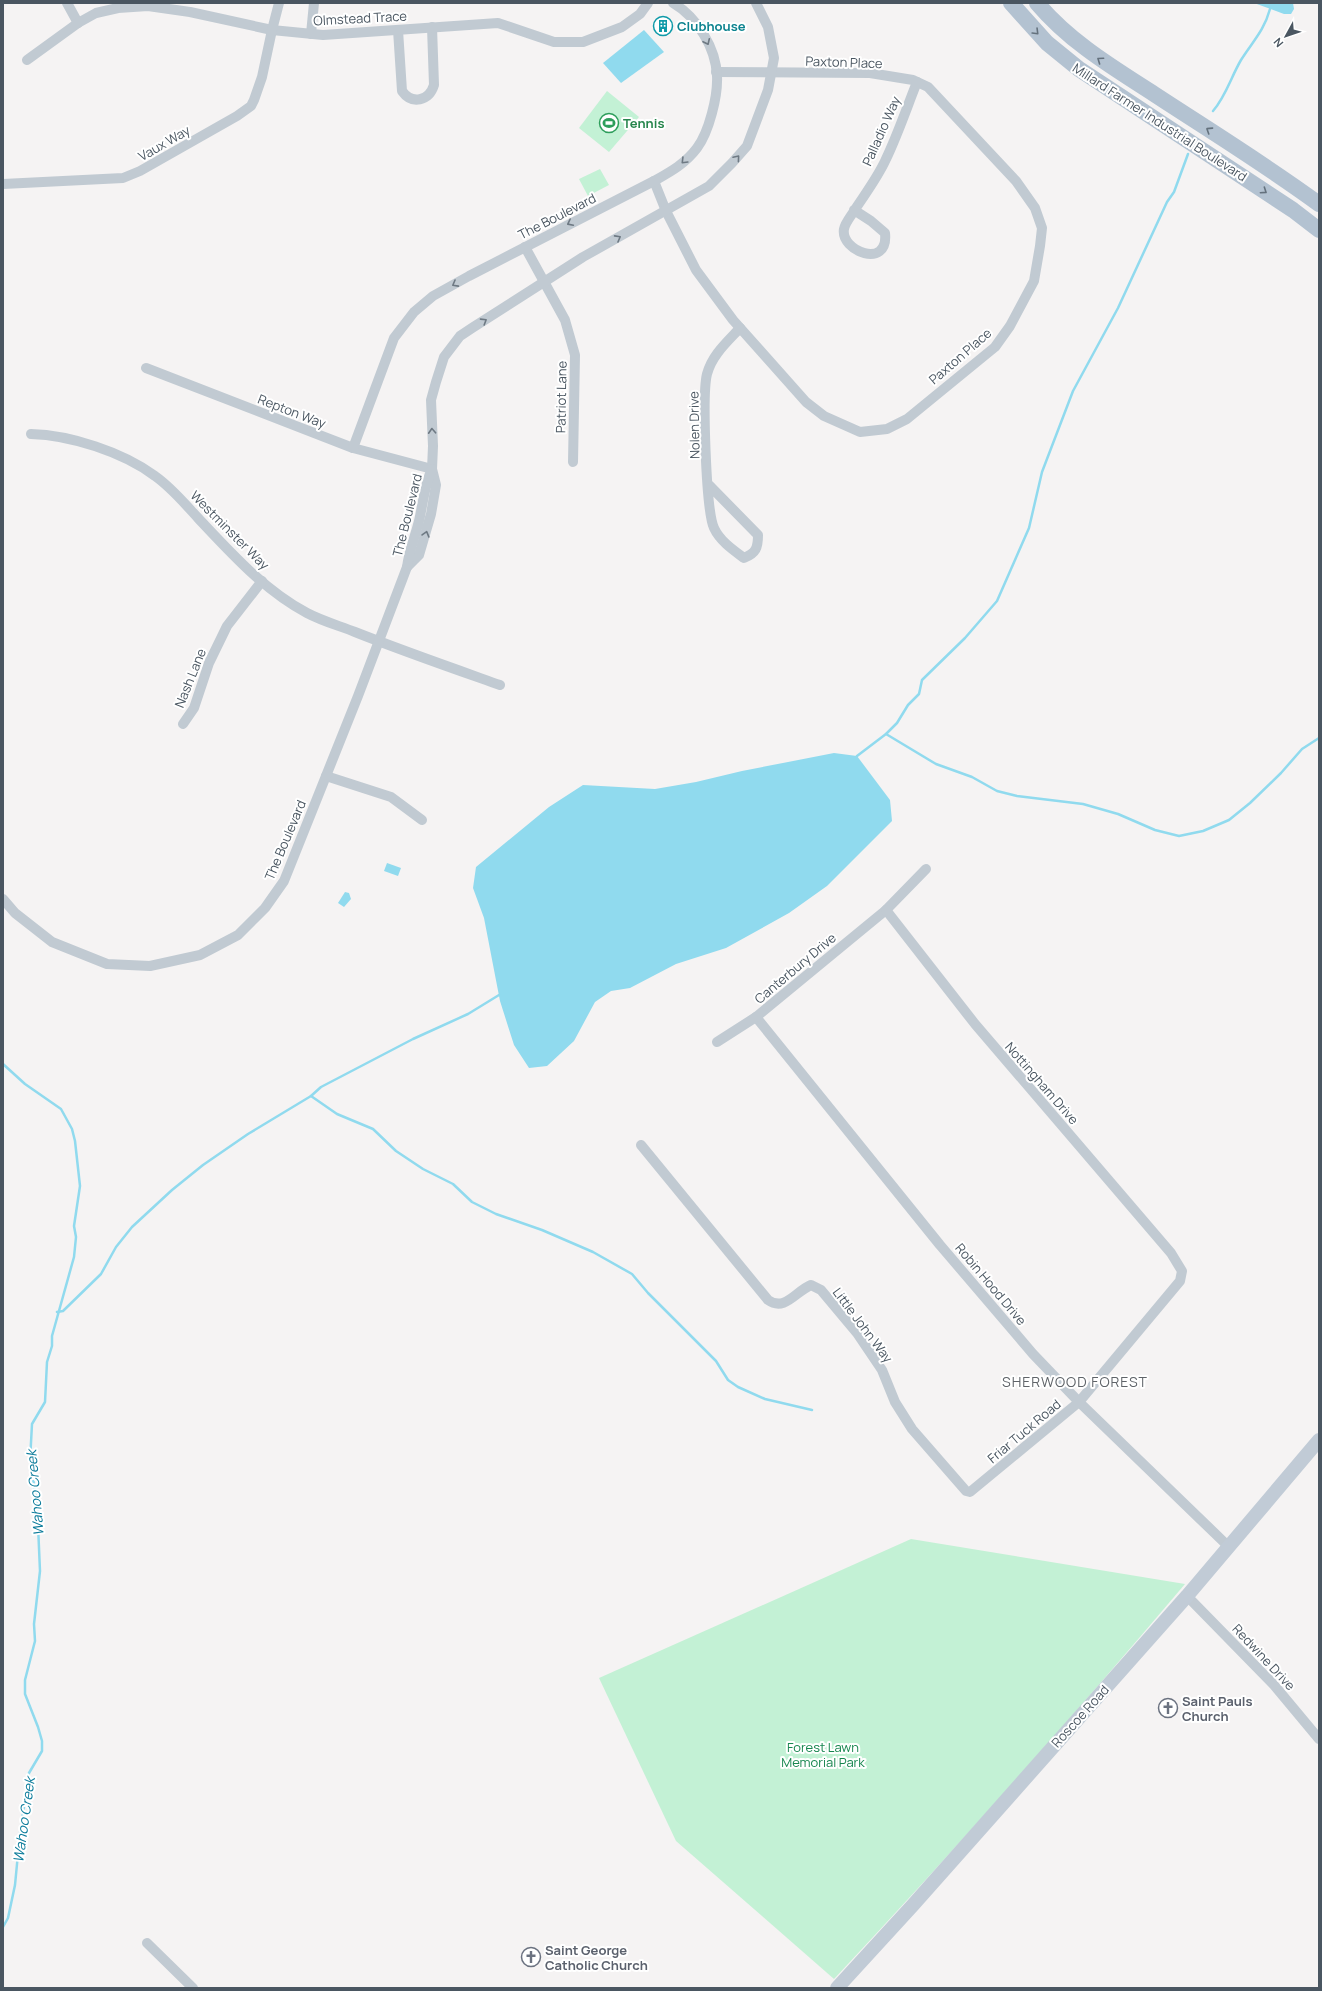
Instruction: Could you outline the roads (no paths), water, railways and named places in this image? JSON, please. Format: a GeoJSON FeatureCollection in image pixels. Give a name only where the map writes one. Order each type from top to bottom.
{"type":"FeatureCollection","features":[{"type":"Feature","properties":{"kind":"main road","name":"Millard Farmer Industrial Boulevard"},"geometry":{"type":"LineString","coordinates":[[1011,3],[1047,43],[1079,69],[1293,210],[1319,230]]}},
{"type":"Feature","properties":{"kind":"main road","name":"Millard Farmer Industrial Boulevard"},"geometry":{"type":"LineString","coordinates":[[1037,3],[1067,34],[1097,58],[1235,147],[1319,204]]}},
{"type":"Feature","properties":{"kind":"main road","name":"Roscoe Road"},"geometry":{"type":"LineString","coordinates":[[837,1988],[913,1906],[1187,1596],[1319,1440]]}},
{"type":"Feature","properties":{"kind":"street"},"geometry":{"type":"LineString","coordinates":[[67,3],[78,24]]}},
{"type":"Feature","properties":{"kind":"street","name":"Vaux Way"},"geometry":{"type":"LineString","coordinates":[[3,184],[123,178],[140,171],[237,116],[251,106],[254,100],[262,78],[279,3]]}},
{"type":"Feature","properties":{"kind":"street"},"geometry":{"type":"LineString","coordinates":[[312,34],[314,3]]}},
{"type":"Feature","properties":{"kind":"street","name":"Olmstead Trace"},"geometry":{"type":"LineString","coordinates":[[26,60],[78,24],[106,7],[118,8],[148,6],[190,12],[272,30],[323,35],[498,23],[554,42],[583,42],[622,27],[640,14],[648,3]]}},
{"type":"Feature","properties":{"kind":"street","name":"The Boulevard"},"geometry":{"type":"LineString","coordinates":[[353,448],[394,338],[414,312],[433,296],[681,166],[697,148],[711,120],[717,76],[712,54],[700,27],[686,11],[673,3]]}},
{"type":"Feature","properties":{"kind":"street","name":"The Boulevard"},"geometry":{"type":"LineString","coordinates":[[3,899],[15,914],[52,942],[107,964],[150,966],[200,955],[238,935],[265,908],[284,881],[407,567],[410,550],[419,522],[426,483],[432,470],[433,446],[431,400],[444,357],[460,336],[583,257],[709,186],[747,146],[768,90],[774,58],[768,27],[756,3]]}},
{"type":"Feature","properties":{"kind":"street"},"geometry":{"type":"LineString","coordinates":[[398,30],[402,91],[407,98],[418,100],[423,99],[432,91],[434,85],[432,27]]}},
{"type":"Feature","properties":{"kind":"street","name":"Paxton Place"},"geometry":{"type":"LineString","coordinates":[[654,181],[666,211],[696,270],[740,328],[806,402],[824,416],[860,432],[887,429],[907,419],[995,347],[1010,326],[1034,281],[1042,228],[1035,208],[1016,181],[986,147],[928,87],[917,82],[870,73],[716,72]]}},
{"type":"Feature","properties":{"kind":"street","name":"Palladio Way"},"geometry":{"type":"LineString","coordinates":[[854,210],[871,220],[885,233],[886,240],[883,248],[877,253],[870,255],[863,253],[850,245],[845,239],[844,229],[854,210],[886,160],[917,82]]}},
{"type":"Feature","properties":{"kind":"street","name":"Patriot Lane"},"geometry":{"type":"LineString","coordinates":[[525,247],[565,320],[575,356],[573,462]]}},
{"type":"Feature","properties":{"kind":"street","name":"Nolen Drive"},"geometry":{"type":"LineString","coordinates":[[709,485],[758,535],[758,546],[753,554],[744,558],[730,548],[715,530],[712,522],[709,485],[705,400],[707,374],[714,356],[740,328]]}},
{"type":"Feature","properties":{"kind":"street","name":"Repton Way"},"geometry":{"type":"LineString","coordinates":[[146,368],[353,448],[432,470]]}},
{"type":"Feature","properties":{"kind":"street","name":"Westminster Way"},"geometry":{"type":"LineString","coordinates":[[31,434],[51,434],[97,447],[138,465],[156,476],[178,496],[238,560],[262,581],[307,613],[378,641],[500,685]]}},
{"type":"Feature","properties":{"kind":"street","name":"Nash Lane"},"geometry":{"type":"LineString","coordinates":[[183,724],[194,708],[209,663],[227,626],[262,581]]}},
{"type":"Feature","properties":{"kind":"street"},"geometry":{"type":"LineString","coordinates":[[326,776],[391,797],[422,820]]}},
{"type":"Feature","properties":{"kind":"street","name":"Canterbury Drive"},"geometry":{"type":"LineString","coordinates":[[717,1042],[756,1017],[886,910],[926,869]]}},
{"type":"Feature","properties":{"kind":"street","name":"Nottingham Drive"},"geometry":{"type":"LineString","coordinates":[[886,910],[975,1024],[1166,1247],[1182,1271]]}},
{"type":"Feature","properties":{"kind":"street","name":"Robin Hood Drive"},"geometry":{"type":"LineString","coordinates":[[756,1017],[940,1245],[1033,1354],[1079,1402],[1228,1547]]}},
{"type":"Feature","properties":{"kind":"street","name":"Little John Way"},"geometry":{"type":"LineString","coordinates":[[640,1145],[768,1300],[776,1305],[782,1305],[811,1285],[821,1290],[857,1333],[882,1370],[895,1402],[912,1429],[966,1491]]}},
{"type":"Feature","properties":{"kind":"street","name":"Friar Tuck Road"},"geometry":{"type":"LineString","coordinates":[[966,1491],[970,1492],[1079,1402],[1180,1281],[1182,1271]]}},
{"type":"Feature","properties":{"kind":"street","name":"Redwine Drive"},"geometry":{"type":"LineString","coordinates":[[1187,1596],[1274,1685],[1319,1739]]}},
{"type":"Feature","properties":{"kind":"street"},"geometry":{"type":"LineString","coordinates":[[147,1943],[193,1988]]}},
{"type":"Feature","properties":{"kind":"water"},"geometry":{"type":"Polygon","coordinates":[[[1254,3],[1293,3],[1294,9],[1291,14],[1284,14],[1254,3]]]}},
{"type":"Feature","properties":{"kind":"water"},"geometry":{"type":"Polygon","coordinates":[[[644,30],[664,52],[621,83],[603,63],[644,30]]]}},
{"type":"Feature","properties":{"kind":"water"},"geometry":{"type":"Polygon","coordinates":[[[834,753],[857,756],[890,800],[892,821],[827,886],[789,913],[726,948],[676,964],[630,988],[611,991],[595,1002],[574,1041],[547,1066],[529,1068],[514,1045],[500,1001],[484,918],[473,888],[476,867],[549,807],[583,785],[655,789],[696,782],[742,771],[834,753]]]}},
{"type":"Feature","properties":{"kind":"water"},"geometry":{"type":"Polygon","coordinates":[[[387,863],[401,868],[398,876],[384,871],[387,863]]]}},
{"type":"Feature","properties":{"kind":"water"},"geometry":{"type":"Polygon","coordinates":[[[345,892],[349,893],[351,899],[344,907],[338,903],[345,892]]]}},
{"type":"Feature","properties":{"kind":"waterway"},"geometry":{"type":"LineString","coordinates":[[1213,111],[1225,93],[1241,60],[1265,24],[1270,9]]}},
{"type":"Feature","properties":{"kind":"waterway"},"geometry":{"type":"LineString","coordinates":[[857,756],[886,734],[897,723],[908,705],[919,694],[922,680],[965,638],[997,601],[1029,528],[1042,472],[1073,391],[1118,308],[1167,202],[1174,192],[1188,154]]}},
{"type":"Feature","properties":{"kind":"waterway"},"geometry":{"type":"LineString","coordinates":[[886,734],[936,764],[972,777],[997,791],[1017,796],[1083,804],[1118,814],[1155,830],[1179,836],[1203,831],[1229,820],[1250,803],[1281,773],[1302,749],[1319,738]]}},
{"type":"Feature","properties":{"kind":"waterway"},"geometry":{"type":"LineString","coordinates":[[57,1312],[63,1311],[101,1274],[116,1247],[132,1227],[172,1190],[203,1165],[248,1134],[311,1096],[321,1087],[413,1039],[468,1014],[499,995]]}},
{"type":"Feature","properties":{"kind":"waterway","name":"Wahoo Creek"},"geometry":{"type":"LineString","coordinates":[[3,1064],[25,1084],[61,1109],[72,1129],[75,1141],[80,1186],[74,1226],[76,1237],[74,1257],[52,1336],[52,1346],[47,1362],[45,1402],[32,1424],[30,1461],[37,1502],[40,1571],[34,1624],[35,1641],[25,1680],[25,1694],[38,1727],[42,1741],[42,1751],[29,1773],[20,1833],[15,1885],[8,1918],[3,1927]]}},
{"type":"Feature","properties":{"kind":"waterway"},"geometry":{"type":"LineString","coordinates":[[311,1096],[337,1114],[373,1129],[396,1151],[423,1169],[453,1184],[472,1202],[496,1214],[542,1230],[593,1252],[632,1274],[648,1293],[716,1361],[728,1380],[738,1387],[765,1399],[812,1410]]}},
{"type":"Feature","properties":{"kind":"place","name":"Clubhouse"},"geometry":{"type":"Point","coordinates":[663,26]}},
{"type":"Feature","properties":{"kind":"place","name":"Tennis"},"geometry":{"type":"Point","coordinates":[609,123]}},
{"type":"Feature","properties":{"kind":"place","name":"Saint Pauls Church"},"geometry":{"type":"Point","coordinates":[1168,1708]}},
{"type":"Feature","properties":{"kind":"place","name":"Saint George Catholic Church"},"geometry":{"type":"Point","coordinates":[531,1957]}},
{"type":"Feature","properties":{"kind":"district","name":"SHERWOOD FOREST"},"geometry":{"type":"Point","coordinates":[1075,1382]}},
{"type":"Feature","properties":{"kind":"park label","name":"Forest Lawn Memorial Park"},"geometry":{"type":"Point","coordinates":[823,1754]}}]}
